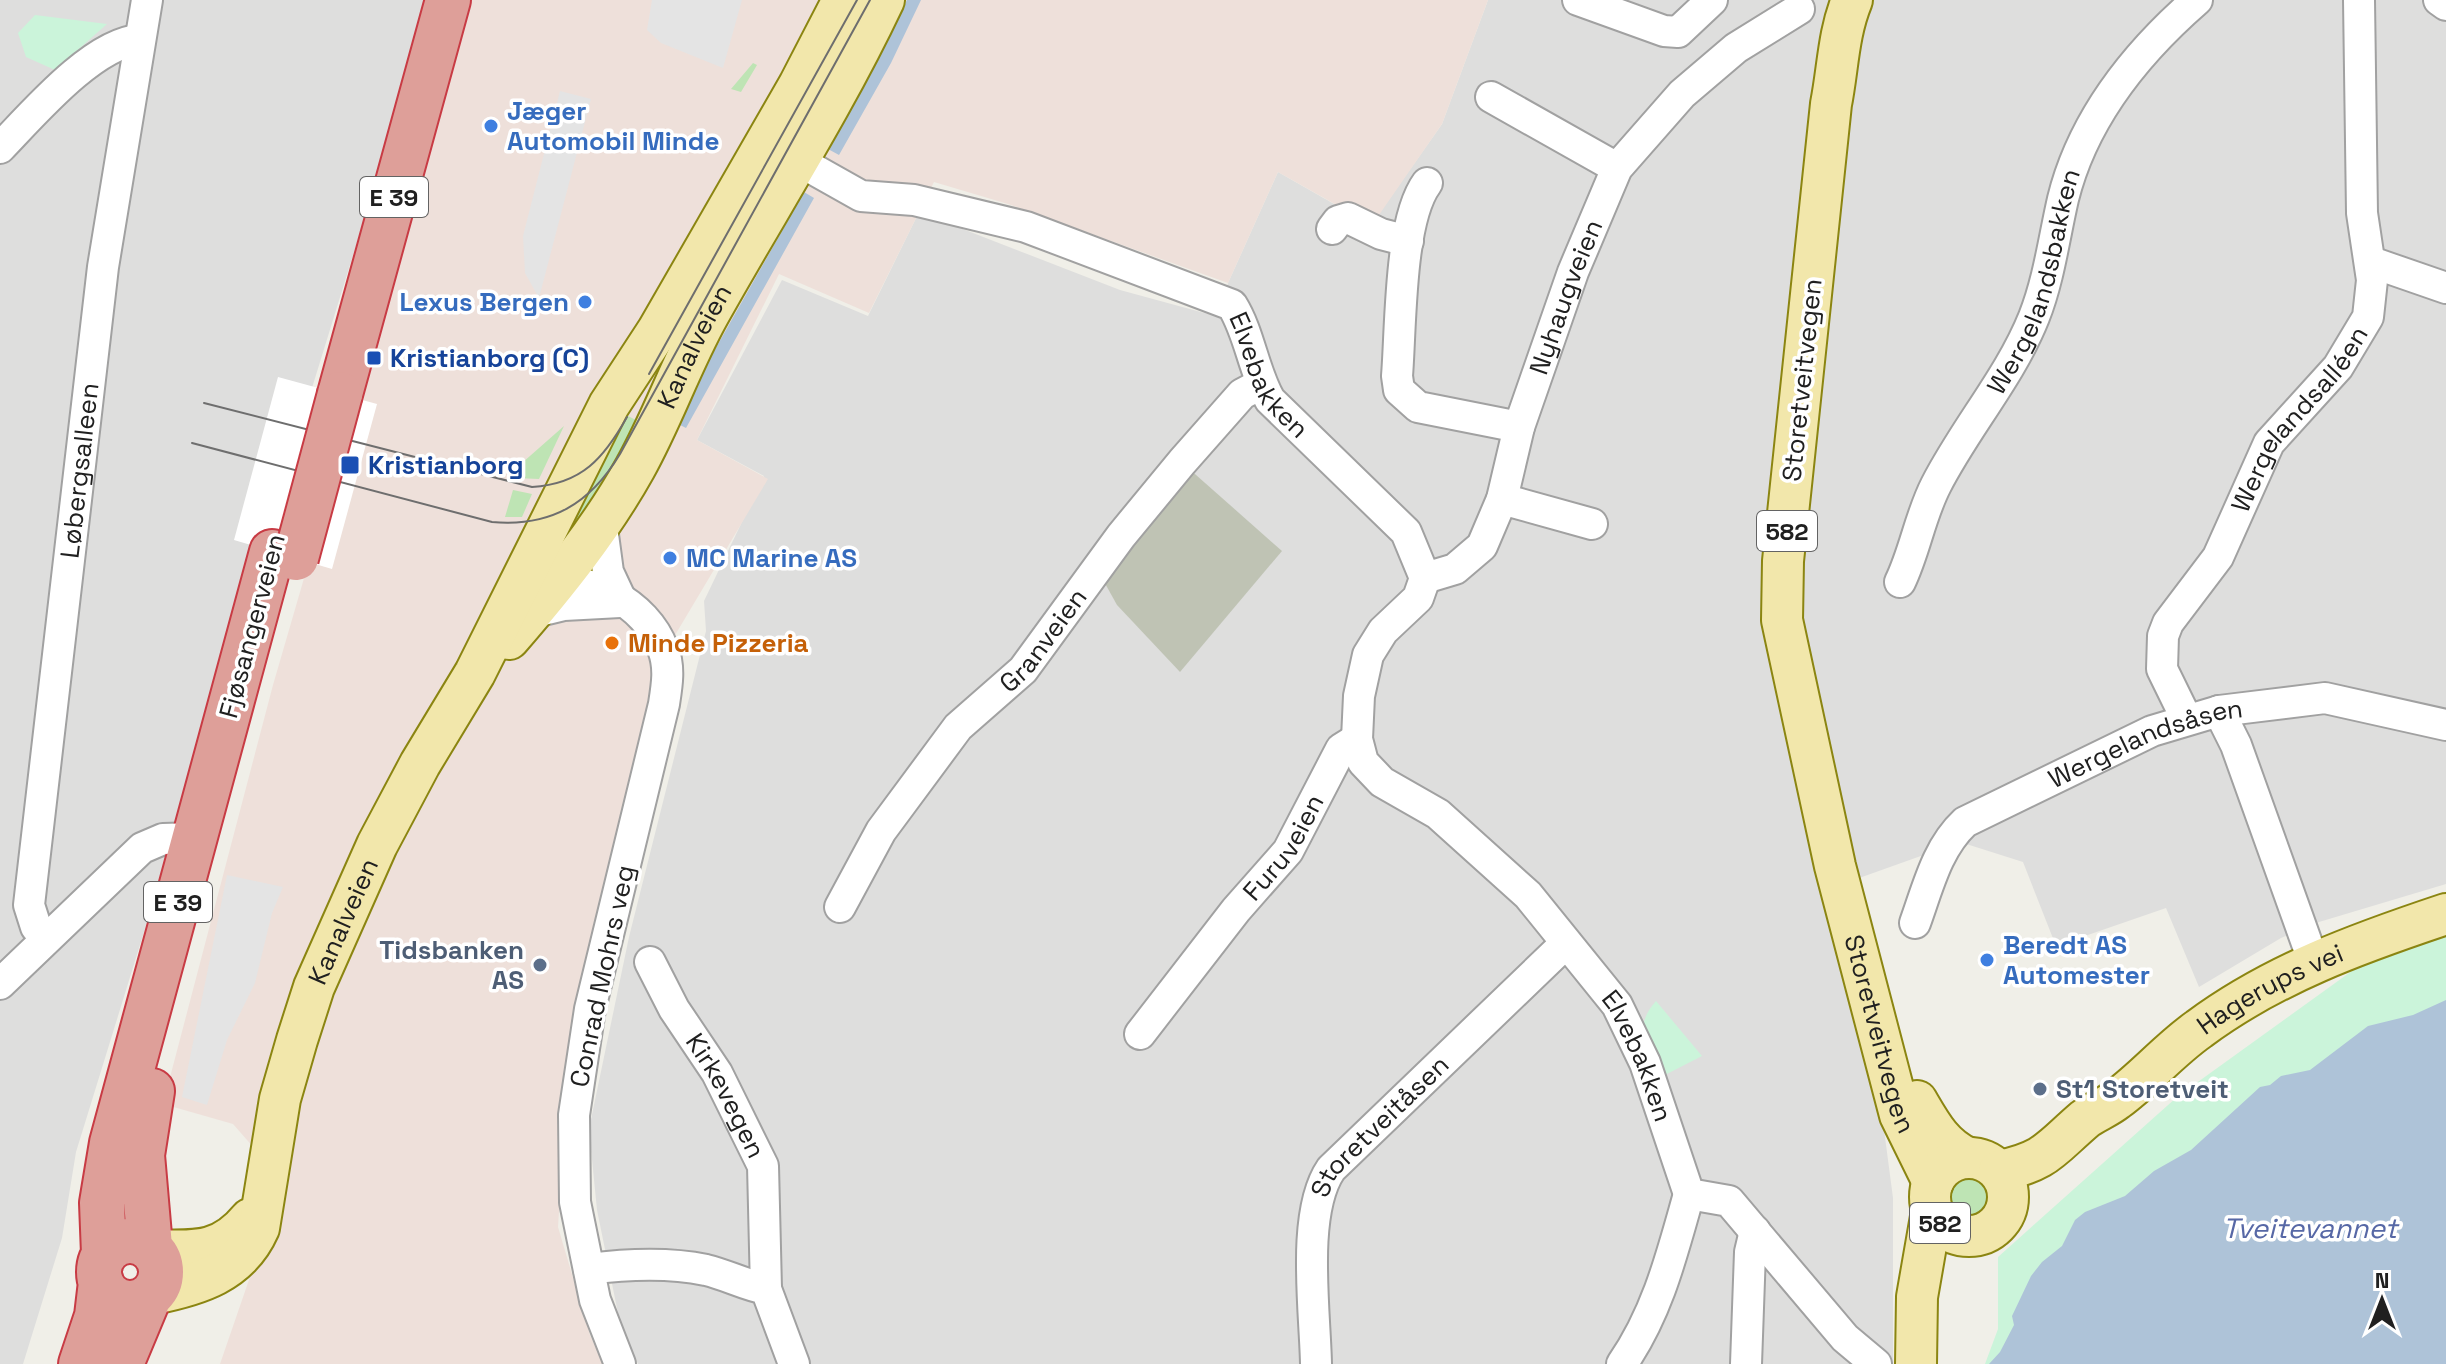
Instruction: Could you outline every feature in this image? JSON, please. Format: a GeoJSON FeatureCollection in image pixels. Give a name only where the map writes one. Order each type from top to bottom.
{"type":"FeatureCollection","features":[{"type":"Feature","properties":{"kind":"highway","name":"Fjøsangerveien"},"geometry":{"type":"LineString","coordinates":[[329,391],[424,0]]}},
{"type":"Feature","properties":{"kind":"highway","name":"Fjøsangerveien"},"geometry":{"type":"LineString","coordinates":[[151,1248],[142,1181],[148,1109],[284,555],[329,391],[448,0]]}},
{"type":"Feature","properties":{"kind":"highway","name":"Fjøsangerveien"},"geometry":{"type":"LineString","coordinates":[[81,1364],[97,1316],[102,1268],[102,1203],[112,1143],[195,838],[284,555]]}},
{"type":"Feature","properties":{"kind":"highway"},"geometry":{"type":"LineString","coordinates":[[151,1248],[125,1241],[102,1268],[117,1301],[134,1303],[151,1295]]}},
{"type":"Feature","properties":{"kind":"highway","name":"E 39"},"geometry":{"type":"LineString","coordinates":[[121,1364],[151,1295],[160,1282],[162,1268],[151,1248]]}},
{"type":"Feature","properties":{"kind":"main road","name":"Kanalveien"},"geometry":{"type":"LineString","coordinates":[[151,1295],[211,1278],[245,1254],[259,1228],[280,1099],[314,987],[388,823],[475,673],[522,605],[609,405],[658,330],[799,85],[843,0]]}},
{"type":"Feature","properties":{"kind":"main road","name":"Kanalveien"},"geometry":{"type":"LineString","coordinates":[[522,605],[556,582],[601,520],[643,453],[686,356],[884,0]]}},
{"type":"Feature","properties":{"kind":"main road","name":"Storetveitvegen"},"geometry":{"type":"LineString","coordinates":[[1852,0],[1838,42],[1839,64],[1831,104],[1783,561],[1782,620],[1835,866],[1889,1077],[1900,1115],[1932,1196]]}},
{"type":"Feature","properties":{"kind":"main road","name":"Storetveitvegen"},"geometry":{"type":"LineString","coordinates":[[1839,64],[1852,46],[1870,0]]}},
{"type":"Feature","properties":{"kind":"main road","name":"Storetveitvegen"},"geometry":{"type":"LineString","coordinates":[[1820,788],[1845,852],[1917,1100],[1935,1132],[1953,1151],[1983,1164]]}},
{"type":"Feature","properties":{"kind":"main road","name":"Hagerups vei"},"geometry":{"type":"LineString","coordinates":[[1983,1164],[2033,1163],[2053,1151],[2087,1118],[2117,1100],[2198,1029],[2253,993],[2314,963],[2446,914]]}},
{"type":"Feature","properties":{"kind":"main road","name":"Hagerups vei"},"geometry":{"type":"LineString","coordinates":[[1994,1223],[2068,1169],[2117,1100]]}},
{"type":"Feature","properties":{"kind":"main road","name":"582"},"geometry":{"type":"LineString","coordinates":[[1983,1164],[2008,1191],[1994,1223],[1961,1248],[1949,1264],[1917,1350],[1917,1297],[1932,1196],[1947,1165],[1983,1164]]}},
{"type":"Feature","properties":{"kind":"main road","name":"Kanalveien"},"geometry":{"type":"LineString","coordinates":[[151,1248],[182,1251],[225,1244],[251,1217],[264,1190]]}},
{"type":"Feature","properties":{"kind":"main road","name":"582"},"geometry":{"type":"LineString","coordinates":[[1932,1196],[1939,1222],[1959,1235],[1994,1223]]}},
{"type":"Feature","properties":{"kind":"street","name":"Løbergsalleen"},"geometry":{"type":"LineString","coordinates":[[46,939],[36,927],[29,905],[103,267],[147,0]]}},
{"type":"Feature","properties":{"kind":"street"},"geometry":{"type":"LineString","coordinates":[[1578,0],[1664,31],[1678,32],[1712,2],[1736,48]]}},
{"type":"Feature","properties":{"kind":"street","name":"Wergelandsbakken"},"geometry":{"type":"LineString","coordinates":[[1900,582],[1914,553],[1935,487],[2009,367],[2034,317],[2063,198],[2085,138],[2108,98],[2147,46],[2197,0]]}},
{"type":"Feature","properties":{"kind":"street","name":"Wergelandsalléen"},"geometry":{"type":"LineString","coordinates":[[2186,718],[2162,669],[2162,645],[2168,623],[2218,557],[2269,443],[2338,367],[2361,333],[2371,298],[2371,262],[2362,213],[2359,0]]}},
{"type":"Feature","properties":{"kind":"street"},"geometry":{"type":"LineString","coordinates":[[2439,0],[2446,5]]}},
{"type":"Feature","properties":{"kind":"street","name":"Nyhaugveien"},"geometry":{"type":"LineString","coordinates":[[1425,578],[1455,569],[1482,546],[1502,499],[1519,427],[1573,272],[1617,168],[1682,94],[1736,48],[1799,9]]}},
{"type":"Feature","properties":{"kind":"street"},"geometry":{"type":"LineString","coordinates":[[0,148],[97,56],[118,44],[139,40]]}},
{"type":"Feature","properties":{"kind":"street"},"geometry":{"type":"LineString","coordinates":[[1491,97],[1617,168]]}},
{"type":"Feature","properties":{"kind":"street","name":"Elvebakken"},"geometry":{"type":"LineString","coordinates":[[797,160],[861,196],[914,200],[1026,227],[1232,305],[1242,320],[1261,384],[1270,400],[1406,532],[1425,578]]}},
{"type":"Feature","properties":{"kind":"street"},"geometry":{"type":"LineString","coordinates":[[1427,183],[1414,210],[1408,241],[1397,376],[1402,396],[1418,407],[1519,427]]}},
{"type":"Feature","properties":{"kind":"street"},"geometry":{"type":"LineString","coordinates":[[1332,229],[1338,221],[1348,218],[1381,234],[1408,241]]}},
{"type":"Feature","properties":{"kind":"street"},"geometry":{"type":"LineString","coordinates":[[2371,262],[2446,288]]}},
{"type":"Feature","properties":{"kind":"street","name":"Granveien"},"geometry":{"type":"LineString","coordinates":[[840,907],[881,831],[958,727],[1023,670],[1121,536],[1182,462],[1242,394],[1261,384]]}},
{"type":"Feature","properties":{"kind":"street"},"geometry":{"type":"LineString","coordinates":[[1502,499],[1592,524]]}},
{"type":"Feature","properties":{"kind":"street","name":"Conrad Mohrs veg"},"geometry":{"type":"LineString","coordinates":[[601,520],[608,572],[622,602]]}},
{"type":"Feature","properties":{"kind":"street"},"geometry":{"type":"LineString","coordinates":[[1360,750],[1359,696],[1368,655],[1383,631],[1418,598],[1425,578]]}},
{"type":"Feature","properties":{"kind":"street","name":"Conrad Mohrs veg"},"geometry":{"type":"LineString","coordinates":[[556,582],[594,585],[638,614],[663,647],[667,682],[603,950],[578,1078],[572,1176],[599,1310],[620,1364]]}},
{"type":"Feature","properties":{"kind":"street"},"geometry":{"type":"LineString","coordinates":[[522,605],[622,602]]}},
{"type":"Feature","properties":{"kind":"street","name":"Wergelandsåsen"},"geometry":{"type":"LineString","coordinates":[[1915,923],[1941,851],[1951,834],[1965,822],[2152,731],[2186,718],[2325,698],[2446,725]]}},
{"type":"Feature","properties":{"kind":"street"},"geometry":{"type":"LineString","coordinates":[[2219,711],[2236,745],[2314,963]]}},
{"type":"Feature","properties":{"kind":"street","name":"Furuveien"},"geometry":{"type":"LineString","coordinates":[[1140,1034],[1236,910],[1288,851],[1321,799],[1341,749],[1360,750]]}},
{"type":"Feature","properties":{"kind":"street","name":"Elvebakken"},"geometry":{"type":"LineString","coordinates":[[1360,750],[1382,782],[1438,814],[1528,895],[1617,1005],[1639,1051],[1689,1194]]}},
{"type":"Feature","properties":{"kind":"street"},"geometry":{"type":"LineString","coordinates":[[0,984],[113,880],[142,848],[163,839],[195,838]]}},
{"type":"Feature","properties":{"kind":"street","name":"Storetveitåsen"},"geometry":{"type":"LineString","coordinates":[[1316,1364],[1314,1226],[1320,1185],[1331,1169],[1566,943]]}},
{"type":"Feature","properties":{"kind":"street","name":"Kirkevegen"},"geometry":{"type":"LineString","coordinates":[[650,962],[674,1009],[717,1073],[763,1166],[766,1289],[794,1364]]}},
{"type":"Feature","properties":{"kind":"street"},"geometry":{"type":"LineString","coordinates":[[1622,1364],[1643,1333],[1665,1281],[1689,1194],[1729,1201],[1845,1338],[1876,1364]]}},
{"type":"Feature","properties":{"kind":"street"},"geometry":{"type":"LineString","coordinates":[[1746,1364],[1750,1252],[1755,1231]]}},
{"type":"Feature","properties":{"kind":"street"},"geometry":{"type":"LineString","coordinates":[[589,1269],[623,1265],[675,1265],[731,1277],[766,1289]]}},
{"type":"Feature","properties":{"kind":"shaded area"},"geometry":{"type":"Polygon","coordinates":[[[0,0],[427,0],[400,103],[76,1152],[62,1238],[23,1364],[0,1364],[0,0]]]}},
{"type":"Feature","properties":{"kind":"shaded area"},"geometry":{"type":"Polygon","coordinates":[[[472,0],[1488,0],[1442,124],[1372,225],[1278,172],[1228,283],[1008,204],[934,182],[869,313],[779,274],[697,440],[768,479],[665,652],[567,1084],[558,1227],[590,1335],[603,1364],[220,1364],[283,1181],[233,1124],[163,1104],[273,685],[472,0]]]}},
{"type":"Feature","properties":{"kind":"shaded area"},"geometry":{"type":"Polygon","coordinates":[[[652,0],[742,0],[723,68],[661,43],[647,30],[652,0]]]}},
{"type":"Feature","properties":{"kind":"shaded area"},"geometry":{"type":"Polygon","coordinates":[[[1488,0],[2446,0],[2446,884],[2319,922],[2281,938],[2199,987],[2166,908],[2056,946],[2023,862],[1960,842],[1820,892],[1883,1122],[1893,1198],[1893,1364],[638,1364],[620,1323],[597,1210],[589,1129],[629,937],[706,631],[704,601],[764,476],[697,440],[782,280],[868,316],[919,212],[1120,290],[1219,317],[1228,283],[1278,172],[1371,225],[1442,124],[1488,0]]]}},
{"type":"Feature","properties":{"kind":"shaded area"},"geometry":{"type":"Polygon","coordinates":[[[560,91],[591,99],[539,298],[525,273],[523,236],[560,91]]]}},
{"type":"Feature","properties":{"kind":"shaded area"},"geometry":{"type":"Polygon","coordinates":[[[1187,467],[1282,551],[1180,672],[1117,605],[1102,578],[1187,467]]]}},
{"type":"Feature","properties":{"kind":"shaded area"},"geometry":{"type":"Polygon","coordinates":[[[227,875],[283,887],[272,913],[255,983],[227,1040],[207,1105],[182,1097],[227,875]]]}},
{"type":"Feature","properties":{"kind":"green space"},"geometry":{"type":"Polygon","coordinates":[[[35,15],[107,24],[55,70],[26,57],[18,33],[35,15]]]}},
{"type":"Feature","properties":{"kind":"green space"},"geometry":{"type":"Polygon","coordinates":[[[753,63],[757,65],[741,92],[731,89],[753,63]]]}},
{"type":"Feature","properties":{"kind":"green space"},"geometry":{"type":"Polygon","coordinates":[[[622,413],[642,423],[556,573],[555,524],[622,413]]]}},
{"type":"Feature","properties":{"kind":"green space"},"geometry":{"type":"Polygon","coordinates":[[[564,426],[539,479],[516,478],[522,463],[564,426]]]}},
{"type":"Feature","properties":{"kind":"green space"},"geometry":{"type":"Polygon","coordinates":[[[513,490],[532,494],[522,517],[505,517],[513,490]]]}},
{"type":"Feature","properties":{"kind":"green space","name":"Tveitevannet"},"geometry":{"type":"Polygon","coordinates":[[[2446,936],[2446,1364],[1985,1364],[1998,1329],[1998,1257],[2177,1097],[2356,968],[2446,936]]]}},
{"type":"Feature","properties":{"kind":"green space"},"geometry":{"type":"Polygon","coordinates":[[[1656,1001],[1702,1056],[1659,1078],[1643,1029],[1648,1011],[1656,1001]]]}},
{"type":"Feature","properties":{"kind":"green space"},"geometry":{"type":"Polygon","coordinates":[[[1969,1177],[1983,1183],[1989,1197],[1983,1211],[1969,1217],[1955,1211],[1949,1197],[1955,1183],[1969,1177]]]}},
{"type":"Feature","properties":{"kind":"water"},"geometry":{"type":"Polygon","coordinates":[[[907,0],[921,0],[891,63],[839,155],[828,149],[907,0]]]}},
{"type":"Feature","properties":{"kind":"water"},"geometry":{"type":"Polygon","coordinates":[[[804,192],[814,198],[686,428],[674,422],[804,192]]]}},
{"type":"Feature","properties":{"kind":"water","name":"Tveitevannet"},"geometry":{"type":"Polygon","coordinates":[[[2446,1000],[2446,1364],[1989,1364],[2000,1352],[2014,1325],[2012,1316],[2031,1276],[2042,1262],[2062,1246],[2075,1220],[2085,1212],[2125,1196],[2154,1171],[2191,1150],[2260,1087],[2270,1085],[2281,1076],[2310,1070],[2368,1026],[2413,1015],[2446,1000]]]}},
{"type":"Feature","properties":{"kind":"pier"},"geometry":{"type":"Polygon","coordinates":[[[278,377],[377,404],[332,569],[234,540],[278,377]]]}},
{"type":"Feature","properties":{"kind":"tram line"},"geometry":{"type":"LineString","coordinates":[[649,374],[857,0]]}},
{"type":"Feature","properties":{"kind":"tram line"},"geometry":{"type":"LineString","coordinates":[[192,443],[492,522],[533,521],[567,509],[596,486],[620,454],[870,0]]}},
{"type":"Feature","properties":{"kind":"tram line"},"geometry":{"type":"LineString","coordinates":[[204,403],[532,487],[565,481],[590,466],[609,445],[627,417]]}},
{"type":"Feature","properties":{"kind":"place","name":"Jæger Automobil Minde"},"geometry":{"type":"Point","coordinates":[491,126]}},
{"type":"Feature","properties":{"kind":"place","name":"Lexus Bergen"},"geometry":{"type":"Point","coordinates":[585,302]}},
{"type":"Feature","properties":{"kind":"place","name":"Kristianborg (C)"},"geometry":{"type":"Point","coordinates":[374,358]}},
{"type":"Feature","properties":{"kind":"place","name":"Kristianborg"},"geometry":{"type":"Point","coordinates":[350,465]}},
{"type":"Feature","properties":{"kind":"place","name":"MC Marine AS"},"geometry":{"type":"Point","coordinates":[670,558]}},
{"type":"Feature","properties":{"kind":"place","name":"Minde Pizzeria"},"geometry":{"type":"Point","coordinates":[612,643]}},
{"type":"Feature","properties":{"kind":"place","name":"Beredt AS Automester"},"geometry":{"type":"Point","coordinates":[1987,960]}},
{"type":"Feature","properties":{"kind":"place","name":"Tidsbanken AS"},"geometry":{"type":"Point","coordinates":[540,965]}},
{"type":"Feature","properties":{"kind":"place","name":"St1 Storetveit"},"geometry":{"type":"Point","coordinates":[2040,1089]}}]}
